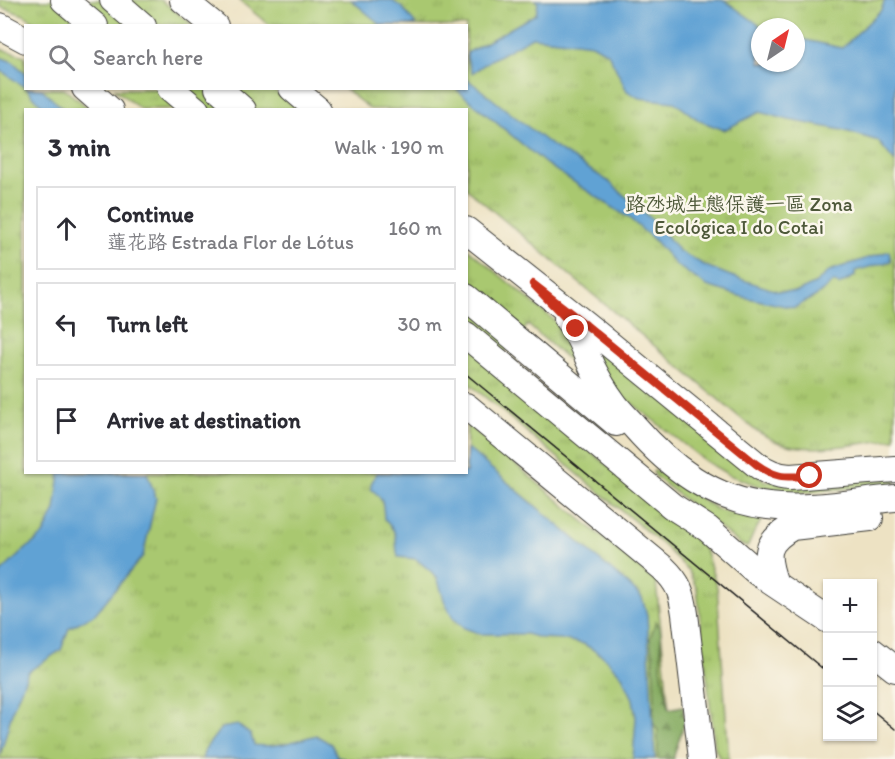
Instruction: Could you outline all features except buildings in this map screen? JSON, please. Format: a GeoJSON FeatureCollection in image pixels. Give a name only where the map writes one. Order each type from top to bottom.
{"type":"FeatureCollection","features":[{"type":"Feature","properties":{"kind":"main road"},"geometry":{"type":"LineString","coordinates":[[64,0],[93,24]]}},
{"type":"Feature","properties":{"kind":"main road"},"geometry":{"type":"LineString","coordinates":[[112,0],[141,24]]}},
{"type":"Feature","properties":{"kind":"main road"},"geometry":{"type":"LineString","coordinates":[[183,0],[212,24]]}},
{"type":"Feature","properties":{"kind":"main road"},"geometry":{"type":"LineString","coordinates":[[0,26],[24,39]]}},
{"type":"Feature","properties":{"kind":"main road"},"geometry":{"type":"LineString","coordinates":[[87,90],[108,108]]}},
{"type":"Feature","properties":{"kind":"main road"},"geometry":{"type":"LineString","coordinates":[[173,90],[194,108]]}},
{"type":"Feature","properties":{"kind":"main road"},"geometry":{"type":"LineString","coordinates":[[220,90],[241,108]]}},
{"type":"Feature","properties":{"kind":"main road"},"geometry":{"type":"LineString","coordinates":[[294,90],[316,108]]}},
{"type":"Feature","properties":{"kind":"main road"},"geometry":{"type":"LineString","coordinates":[[468,232],[768,472],[776,476],[790,477],[895,468]]}},
{"type":"Feature","properties":{"kind":"main road"},"geometry":{"type":"LineString","coordinates":[[533,284],[576,329],[605,392],[615,405],[660,454],[690,478],[723,495],[752,504],[789,507],[895,498]]}},
{"type":"Feature","properties":{"kind":"main road"},"geometry":{"type":"LineString","coordinates":[[468,299],[640,443],[660,454]]}},
{"type":"Feature","properties":{"kind":"main road"},"geometry":{"type":"LineString","coordinates":[[475,343],[672,506],[708,529],[767,579],[823,617]]}},
{"type":"Feature","properties":{"kind":"main road"},"geometry":{"type":"LineString","coordinates":[[468,408],[663,568],[677,583],[686,615],[702,759]]}},
{"type":"Feature","properties":{"kind":"main road"},"geometry":{"type":"LineString","coordinates":[[672,506],[748,582],[823,636]]}},
{"type":"Feature","properties":{"kind":"main road"},"geometry":{"type":"LineString","coordinates":[[767,579],[755,563],[757,543],[768,523],[789,507]]}},
{"type":"Feature","properties":{"kind":"main road"},"geometry":{"type":"LineString","coordinates":[[767,579],[770,550],[777,537],[792,527],[895,515]]}},
{"type":"Feature","properties":{"kind":"main road"},"geometry":{"type":"LineString","coordinates":[[877,654],[895,669]]}},
{"type":"Feature","properties":{"kind":"main road"},"geometry":{"type":"LineString","coordinates":[[877,672],[895,683]]}},
{"type":"Feature","properties":{"kind":"green space"},"geometry":{"type":"Polygon","coordinates":[[[0,0],[161,0],[192,24],[38,24],[24,15],[0,7],[0,0]]]}},
{"type":"Feature","properties":{"kind":"green space","name":"路氹城生態保護一區 Zona Ecológica I do Cotai"},"geometry":{"type":"Polygon","coordinates":[[[239,0],[895,0],[895,439],[837,447],[807,448],[780,443],[755,430],[468,190],[468,108],[369,108],[346,90],[468,90],[468,24],[268,24],[239,0]]]}},
{"type":"Feature","properties":{"kind":"green space"},"geometry":{"type":"Polygon","coordinates":[[[0,49],[24,56],[24,90],[65,90],[89,108],[24,108],[24,474],[468,474],[468,425],[656,582],[674,759],[0,759],[0,49]]]}},
{"type":"Feature","properties":{"kind":"green space"},"geometry":{"type":"Polygon","coordinates":[[[116,90],[273,90],[297,108],[139,108],[116,90]]]}},
{"type":"Feature","properties":{"kind":"green space"},"geometry":{"type":"Polygon","coordinates":[[[468,249],[561,326],[599,347],[765,481],[895,478],[895,484],[801,493],[762,487],[729,475],[705,461],[629,401],[585,374],[528,325],[491,368],[697,540],[706,552],[717,587],[729,759],[720,759],[715,748],[697,589],[688,570],[663,545],[468,383],[468,249]]]}},
{"type":"Feature","properties":{"kind":"green space"},"geometry":{"type":"Polygon","coordinates":[[[656,470],[718,510],[762,520],[748,546],[740,544],[656,477],[653,472],[656,470]]]}},
{"type":"Feature","properties":{"kind":"green space"},"geometry":{"type":"Polygon","coordinates":[[[656,621],[661,631],[661,667],[669,709],[683,706],[685,721],[673,759],[658,759],[658,730],[651,720],[655,702],[650,638],[656,621]]]}},
{"type":"Feature","properties":{"kind":"water"},"geometry":{"type":"Polygon","coordinates":[[[351,0],[391,0],[403,8],[415,24],[380,24],[351,0]]]}},
{"type":"Feature","properties":{"kind":"water"},"geometry":{"type":"Polygon","coordinates":[[[535,0],[724,0],[751,19],[751,72],[805,72],[805,40],[842,48],[881,10],[885,0],[895,0],[895,162],[878,141],[842,130],[760,112],[724,130],[700,121],[674,102],[639,98],[627,91],[608,53],[592,44],[532,37],[472,73],[468,52],[536,14],[538,3],[535,0]]]}},
{"type":"Feature","properties":{"kind":"water"},"geometry":{"type":"Polygon","coordinates":[[[0,57],[13,62],[24,72],[24,87],[0,70],[0,57]]]}},
{"type":"Feature","properties":{"kind":"water"},"geometry":{"type":"Polygon","coordinates":[[[468,80],[551,145],[608,181],[659,226],[679,251],[728,275],[777,291],[797,292],[816,283],[829,271],[889,251],[891,261],[855,271],[855,276],[839,285],[834,282],[816,296],[794,308],[743,297],[707,286],[676,265],[654,240],[629,218],[546,164],[457,90],[468,90],[468,80]]]}},
{"type":"Feature","properties":{"kind":"water"},"geometry":{"type":"Polygon","coordinates":[[[28,90],[43,90],[62,108],[44,108],[28,90]]]}},
{"type":"Feature","properties":{"kind":"water"},"geometry":{"type":"Polygon","coordinates":[[[468,449],[629,585],[642,598],[647,615],[655,759],[633,759],[636,718],[633,699],[622,676],[603,656],[584,644],[560,639],[540,638],[526,634],[481,634],[464,628],[453,618],[445,603],[437,577],[416,559],[398,557],[395,534],[384,519],[381,499],[371,489],[376,474],[468,474],[468,449]]]}},
{"type":"Feature","properties":{"kind":"water"},"geometry":{"type":"Polygon","coordinates":[[[60,474],[147,474],[156,498],[143,556],[95,614],[69,628],[61,650],[28,672],[13,709],[0,756],[0,573],[43,535],[55,510],[60,474]]]}},
{"type":"Feature","properties":{"kind":"water"},"geometry":{"type":"Polygon","coordinates":[[[238,725],[251,735],[254,745],[278,745],[316,735],[331,744],[338,757],[346,759],[202,759],[205,749],[221,728],[238,725]]]}},
{"type":"Feature","properties":{"kind":"tram line"},"geometry":{"type":"LineString","coordinates":[[468,376],[823,669]]}},
{"type":"Feature","properties":{"kind":"tram line"},"geometry":{"type":"LineString","coordinates":[[877,714],[895,729]]}},
{"type":"Feature","properties":{"kind":"route"},"geometry":{"type":"LineString","coordinates":[[576,329],[533,284],[556,300],[756,464],[776,476],[810,476]]}}]}
